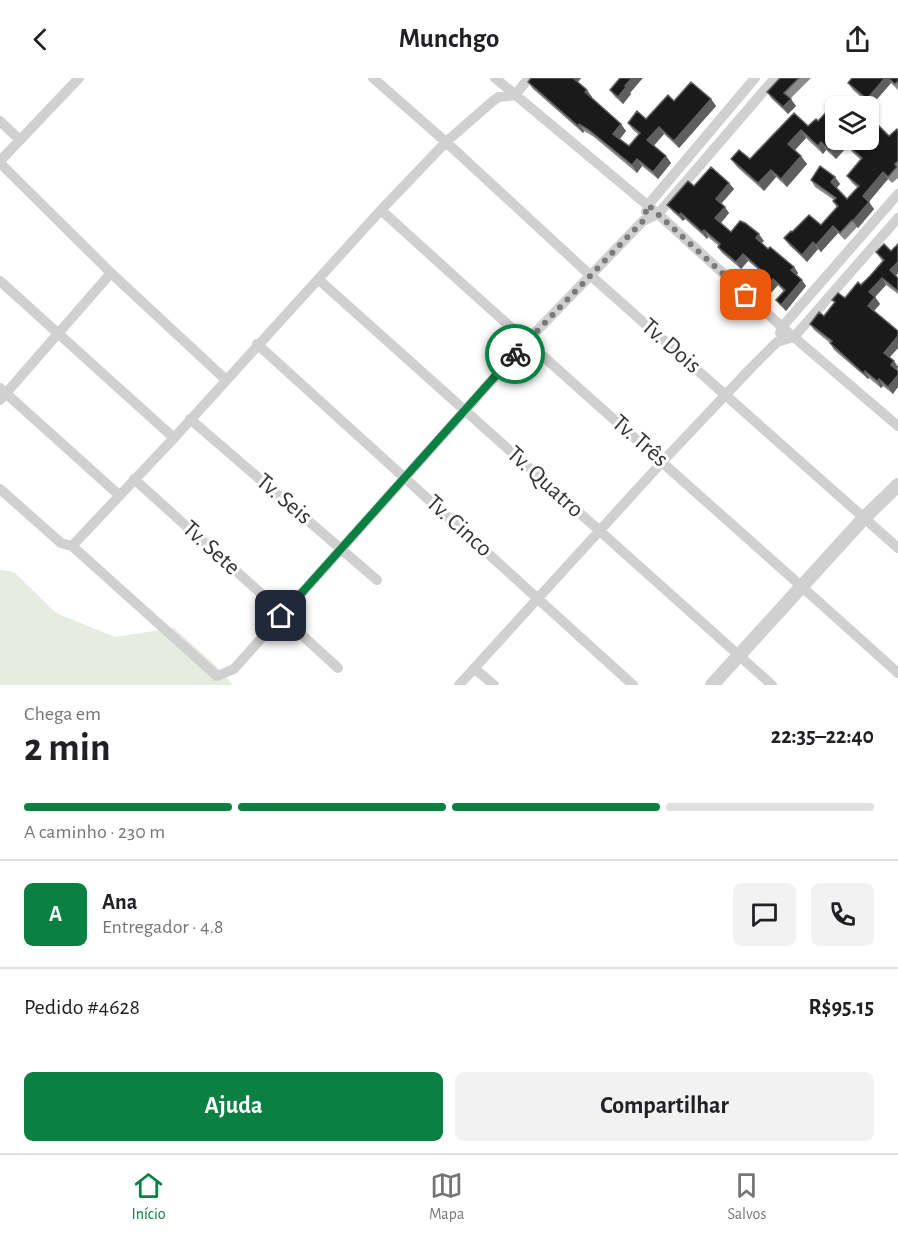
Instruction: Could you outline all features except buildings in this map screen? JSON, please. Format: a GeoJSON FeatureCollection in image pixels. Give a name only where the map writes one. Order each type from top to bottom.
{"type":"FeatureCollection","features":[{"type":"Feature","properties":{"kind":"street"},"geometry":{"type":"LineString","coordinates":[[79,78],[0,162],[111,273],[225,379]]}},
{"type":"Feature","properties":{"kind":"street","name":"Tv. Dois"},"geometry":{"type":"LineString","coordinates":[[373,78],[898,548]]}},
{"type":"Feature","properties":{"kind":"street"},"geometry":{"type":"LineString","coordinates":[[72,546],[446,142],[485,106],[499,97],[515,95],[529,78]]}},
{"type":"Feature","properties":{"kind":"street"},"geometry":{"type":"LineString","coordinates":[[643,221],[648,205],[755,78]]}},
{"type":"Feature","properties":{"kind":"street"},"geometry":{"type":"LineString","coordinates":[[0,489],[61,543],[72,546],[217,676],[234,669],[526,342],[643,221],[658,214],[775,78]]}},
{"type":"Feature","properties":{"kind":"street"},"geometry":{"type":"LineString","coordinates":[[499,97],[502,80]]}},
{"type":"Feature","properties":{"kind":"street"},"geometry":{"type":"LineString","coordinates":[[502,80],[515,95],[648,205],[782,327],[898,426]]}},
{"type":"Feature","properties":{"kind":"street"},"geometry":{"type":"LineString","coordinates":[[0,121],[20,140]]}},
{"type":"Feature","properties":{"kind":"street"},"geometry":{"type":"LineString","coordinates":[[459,685],[663,461],[777,342],[782,327],[898,194]]}},
{"type":"Feature","properties":{"kind":"street","name":"Tv. Três"},"geometry":{"type":"LineString","coordinates":[[381,210],[526,342],[663,461],[898,672]]}},
{"type":"Feature","properties":{"kind":"street"},"geometry":{"type":"LineString","coordinates":[[777,342],[794,337],[898,218]]}},
{"type":"Feature","properties":{"kind":"street"},"geometry":{"type":"LineString","coordinates":[[111,273],[59,335],[2,394],[119,495]]}},
{"type":"Feature","properties":{"kind":"street","name":"Tv. Quatro"},"geometry":{"type":"LineString","coordinates":[[318,279],[772,685]]}},
{"type":"Feature","properties":{"kind":"street"},"geometry":{"type":"LineString","coordinates":[[0,281],[174,438]]}},
{"type":"Feature","properties":{"kind":"street","name":"Tv. Cinco"},"geometry":{"type":"LineString","coordinates":[[257,344],[633,685]]}},
{"type":"Feature","properties":{"kind":"street","name":"Tv. Seis"},"geometry":{"type":"LineString","coordinates":[[190,419],[377,580]]}},
{"type":"Feature","properties":{"kind":"street","name":"Tv. Sete"},"geometry":{"type":"LineString","coordinates":[[134,479],[276,608],[281,616],[338,668]]}},
{"type":"Feature","properties":{"kind":"street"},"geometry":{"type":"LineString","coordinates":[[712,685],[864,518],[898,485]]}},
{"type":"Feature","properties":{"kind":"street"},"geometry":{"type":"LineString","coordinates":[[474,668],[494,685]]}},
{"type":"Feature","properties":{"kind":"shaded area"},"geometry":{"type":"Polygon","coordinates":[[[0,570],[14,572],[56,613],[115,637],[174,628],[217,667],[233,685],[0,685],[0,570]]]}},
{"type":"Feature","properties":{"kind":"way so far"},"geometry":{"type":"LineString","coordinates":[[515,354],[643,221],[648,205],[746,295]]}},
{"type":"Feature","properties":{"kind":"route"},"geometry":{"type":"LineString","coordinates":[[281,616],[515,354]]}}]}
